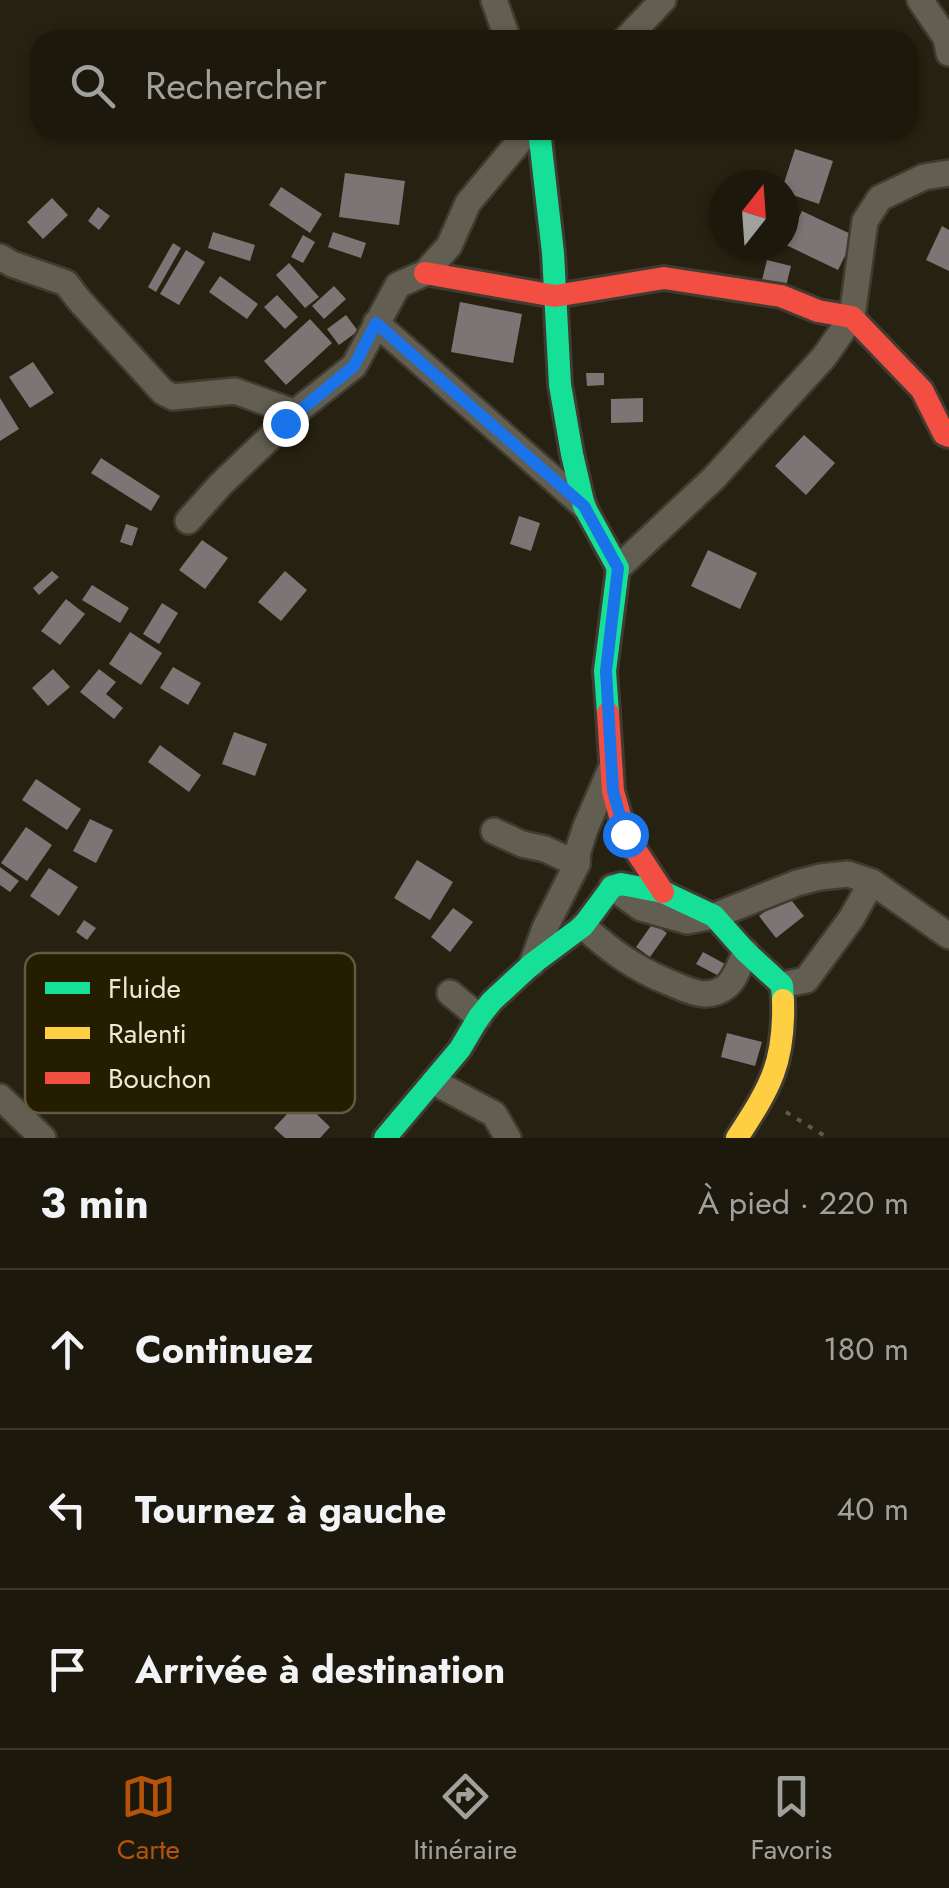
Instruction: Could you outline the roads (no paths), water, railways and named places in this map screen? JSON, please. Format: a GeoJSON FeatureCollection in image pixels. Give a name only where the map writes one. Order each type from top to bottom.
{"type":"FeatureCollection","features":[{"type":"Feature","properties":{"kind":"street"},"geometry":{"type":"LineString","coordinates":[[494,0],[504,30]]}},
{"type":"Feature","properties":{"kind":"street"},"geometry":{"type":"LineString","coordinates":[[634,30],[662,0]]}},
{"type":"Feature","properties":{"kind":"street"},"geometry":{"type":"LineString","coordinates":[[920,0],[946,38],[949,53]]}},
{"type":"Feature","properties":{"kind":"street"},"geometry":{"type":"LineString","coordinates":[[188,521],[220,484],[296,413],[354,366],[398,285],[424,273],[450,246],[468,203],[521,140]]}},
{"type":"Feature","properties":{"kind":"street"},"geometry":{"type":"LineString","coordinates":[[540,140],[553,253],[560,385],[572,454],[584,506],[618,568],[606,671],[613,791],[625,834],[664,892]]}},
{"type":"Feature","properties":{"kind":"street"},"geometry":{"type":"LineString","coordinates":[[618,568],[714,478],[824,357],[852,317],[865,221],[880,198],[924,177],[949,174]]}},
{"type":"Feature","properties":{"kind":"street"},"geometry":{"type":"LineString","coordinates":[[0,256],[66,283],[163,392],[173,397],[235,391],[296,413]]}},
{"type":"Feature","properties":{"kind":"street"},"geometry":{"type":"LineString","coordinates":[[424,273],[555,296],[664,278],[781,296],[818,311],[852,317],[922,390],[944,434],[949,436]]}},
{"type":"Feature","properties":{"kind":"street"},"geometry":{"type":"LineString","coordinates":[[376,323],[584,506]]}},
{"type":"Feature","properties":{"kind":"street"},"geometry":{"type":"LineString","coordinates":[[532,964],[577,864],[585,829],[611,769]]}},
{"type":"Feature","properties":{"kind":"street"},"geometry":{"type":"LineString","coordinates":[[494,831],[577,864]]}},
{"type":"Feature","properties":{"kind":"street"},"geometry":{"type":"LineString","coordinates":[[385,1138],[460,1049],[479,1017],[532,964],[583,926],[616,885],[625,834]]}},
{"type":"Feature","properties":{"kind":"street"},"geometry":{"type":"LineString","coordinates":[[616,885],[641,908],[687,921],[714,916],[796,884],[848,874],[872,882],[949,936]]}},
{"type":"Feature","properties":{"kind":"street"},"geometry":{"type":"LineString","coordinates":[[782,986],[806,980],[851,919],[872,882]]}},
{"type":"Feature","properties":{"kind":"street"},"geometry":{"type":"LineString","coordinates":[[616,885],[664,892],[714,916],[782,986],[782,1048],[770,1086],[736,1138]]}},
{"type":"Feature","properties":{"kind":"street"},"geometry":{"type":"LineString","coordinates":[[583,926],[609,949],[651,976],[693,994],[716,993],[730,983],[746,952]]}},
{"type":"Feature","properties":{"kind":"street"},"geometry":{"type":"LineString","coordinates":[[450,993],[479,1017]]}},
{"type":"Feature","properties":{"kind":"street"},"geometry":{"type":"LineString","coordinates":[[434,1082],[494,1114],[508,1138]]}},
{"type":"Feature","properties":{"kind":"street"},"geometry":{"type":"LineString","coordinates":[[0,1097],[43,1138]]}}]}
